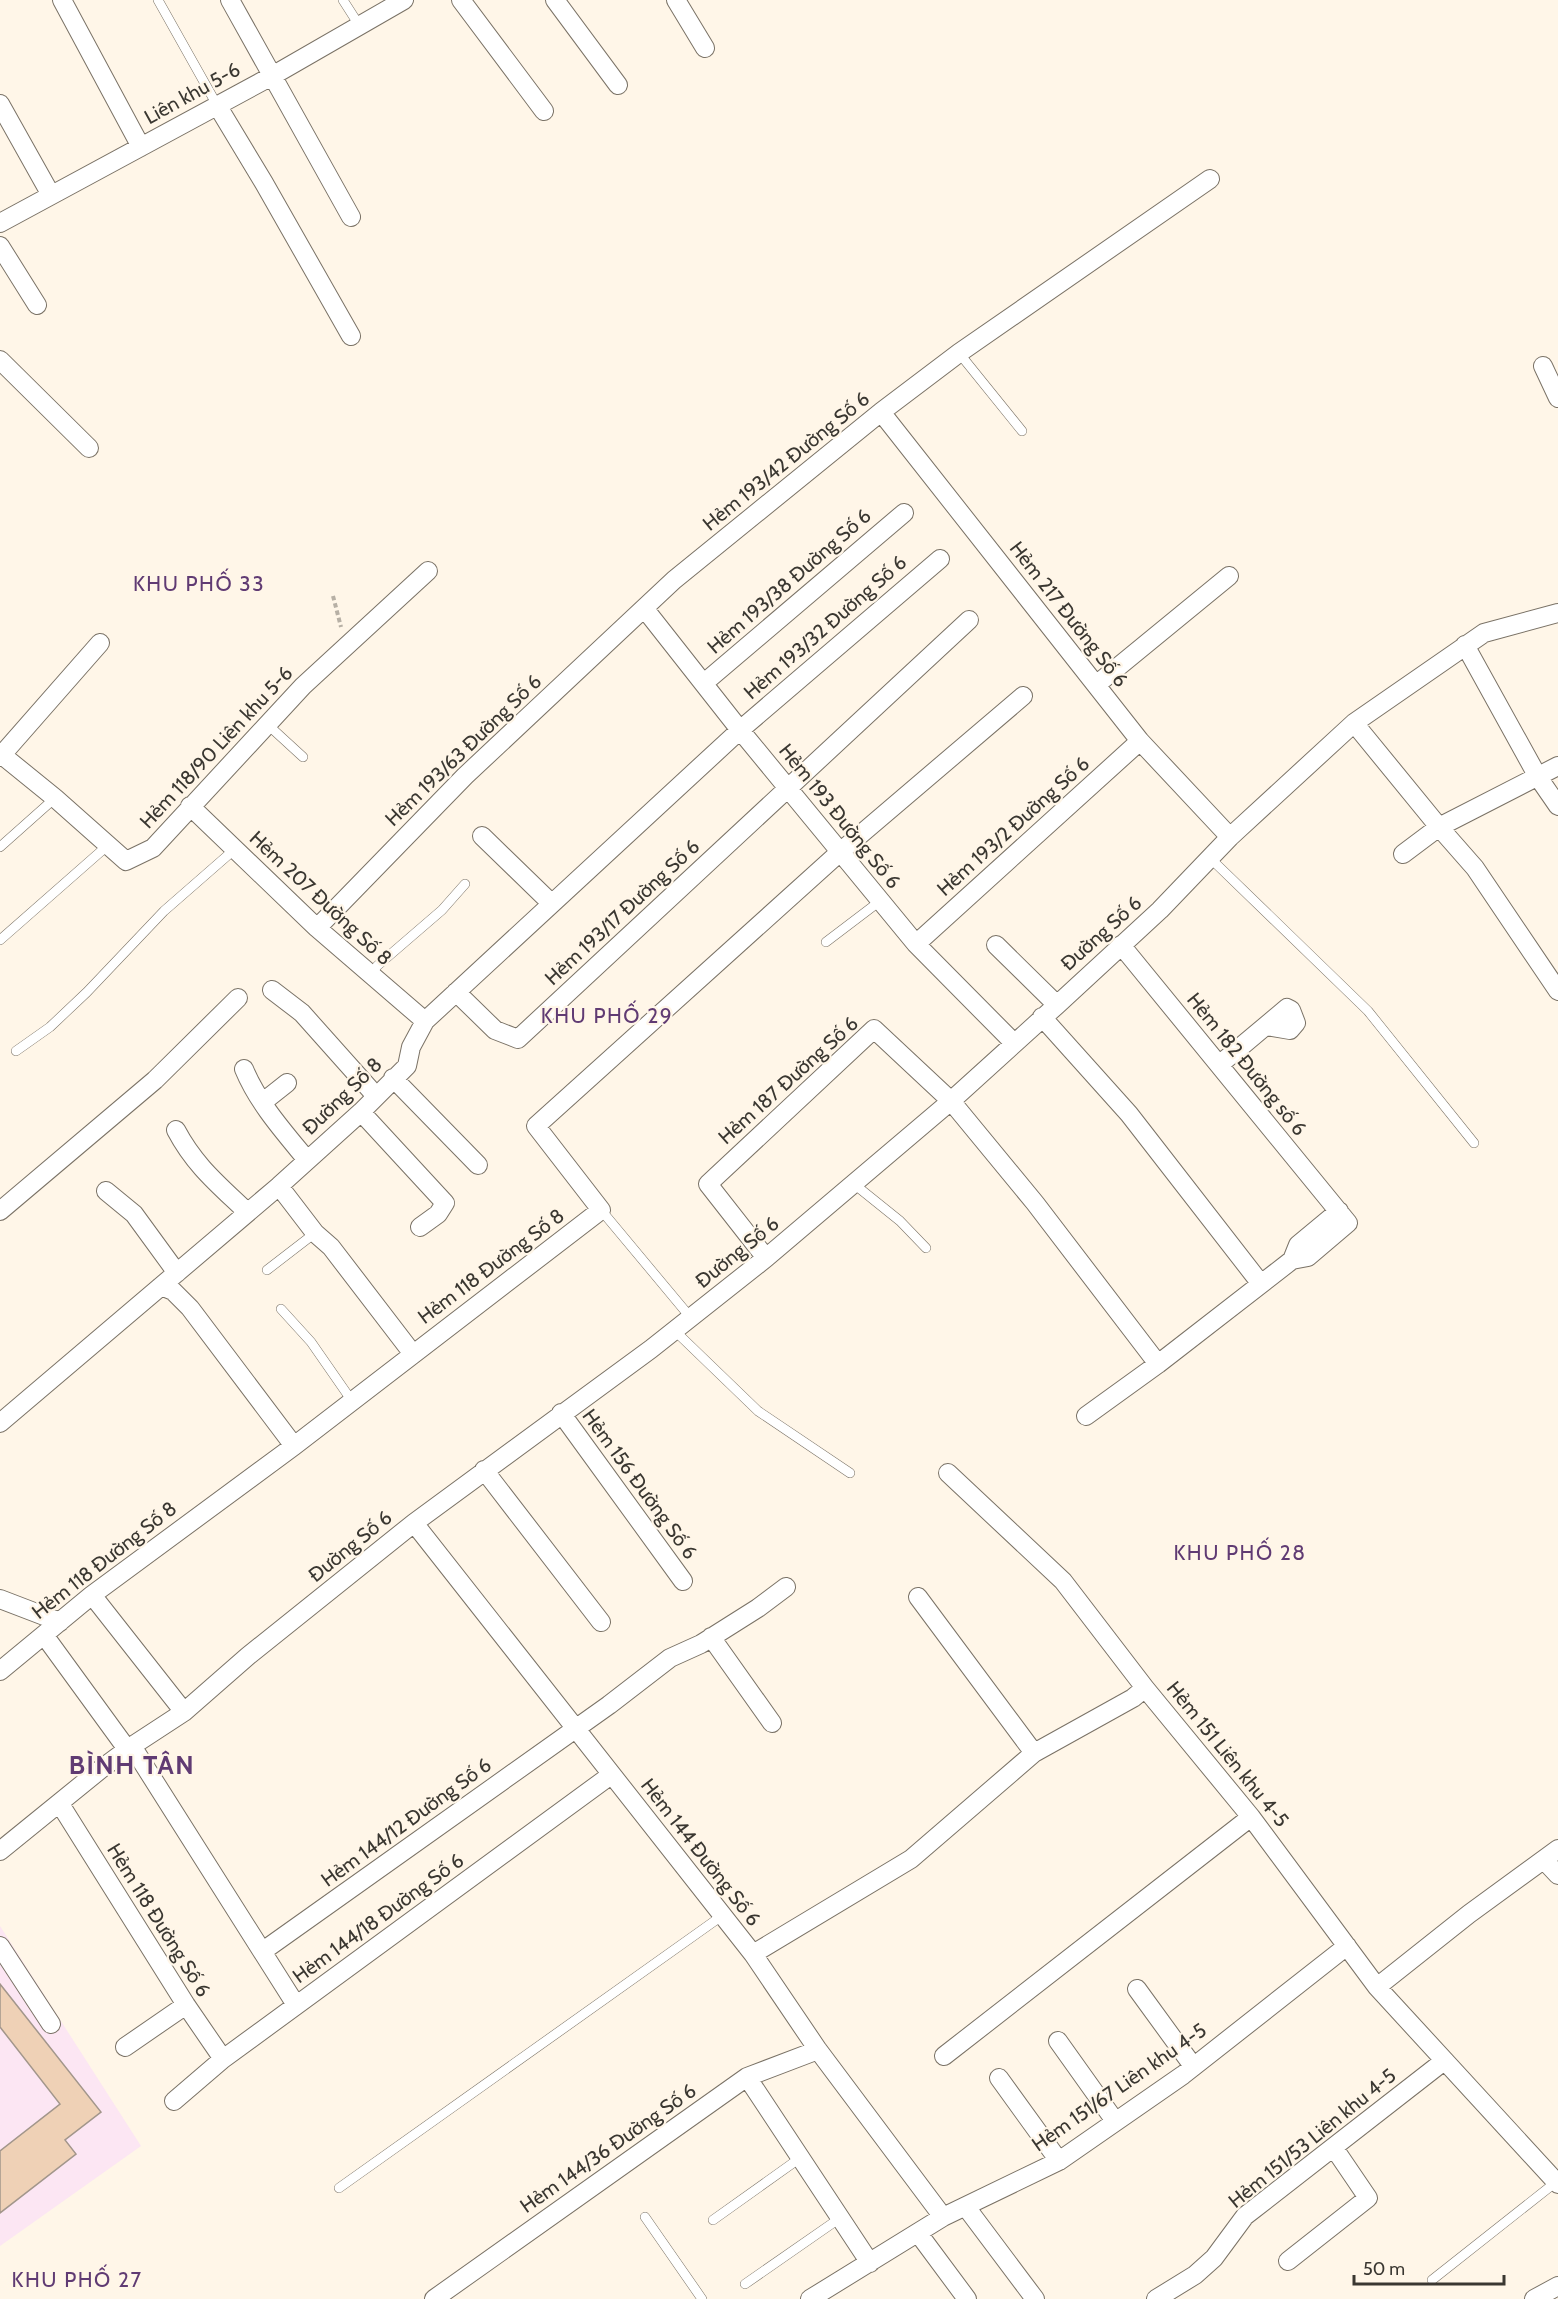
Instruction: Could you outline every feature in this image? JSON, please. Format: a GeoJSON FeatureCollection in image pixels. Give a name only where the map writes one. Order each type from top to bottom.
{"type":"FeatureCollection","features":[{"type":"Feature","properties":{"kind":"street"},"geometry":{"type":"LineString","coordinates":[[62,0],[141,147]]}},
{"type":"Feature","properties":{"kind":"street"},"geometry":{"type":"LineString","coordinates":[[230,0],[351,217]]}},
{"type":"Feature","properties":{"kind":"street","name":"Liên khu 5-6"},"geometry":{"type":"LineString","coordinates":[[0,223],[272,76],[405,0]]}},
{"type":"Feature","properties":{"kind":"street"},"geometry":{"type":"LineString","coordinates":[[461,0],[544,111]]}},
{"type":"Feature","properties":{"kind":"street"},"geometry":{"type":"LineString","coordinates":[[555,0],[618,85]]}},
{"type":"Feature","properties":{"kind":"street"},"geometry":{"type":"LineString","coordinates":[[676,0],[705,48]]}},
{"type":"Feature","properties":{"kind":"street"},"geometry":{"type":"LineString","coordinates":[[0,104],[51,195]]}},
{"type":"Feature","properties":{"kind":"street"},"geometry":{"type":"LineString","coordinates":[[217,105],[351,336]]}},
{"type":"Feature","properties":{"kind":"street","name":"Hẻm 193/42 Đường Số 6"},"geometry":{"type":"LineString","coordinates":[[644,608],[674,580],[881,412],[959,352],[1210,179]]}},
{"type":"Feature","properties":{"kind":"street"},"geometry":{"type":"LineString","coordinates":[[0,246],[37,305]]}},
{"type":"Feature","properties":{"kind":"street"},"geometry":{"type":"LineString","coordinates":[[0,360],[89,448]]}},
{"type":"Feature","properties":{"kind":"street"},"geometry":{"type":"LineString","coordinates":[[1543,366],[1558,398]]}},
{"type":"Feature","properties":{"kind":"street","name":"Hẻm 217 Đường Số 6"},"geometry":{"type":"LineString","coordinates":[[881,412],[1140,741],[1230,837]]}},
{"type":"Feature","properties":{"kind":"street","name":"Hẻm 193/38 Đường Số 6"},"geometry":{"type":"LineString","coordinates":[[704,683],[904,513]]}},
{"type":"Feature","properties":{"kind":"street","name":"Hẻm 193/32 Đường Số 6"},"geometry":{"type":"LineString","coordinates":[[740,730],[940,559]]}},
{"type":"Feature","properties":{"kind":"street","name":"Hẻm 118/90 Liên khu 5-6"},"geometry":{"type":"LineString","coordinates":[[1,756],[55,798],[126,861],[153,848],[303,686],[428,571]]}},
{"type":"Feature","properties":{"kind":"street"},"geometry":{"type":"LineString","coordinates":[[1096,685],[1228,576]]}},
{"type":"Feature","properties":{"kind":"street","name":"Hẻm 193 Đường Số 6"},"geometry":{"type":"LineString","coordinates":[[644,608],[915,945],[1014,1042]]}},
{"type":"Feature","properties":{"kind":"street","name":"Hẻm 193/63 Đường Số 6"},"geometry":{"type":"LineString","coordinates":[[317,928],[465,776],[644,608]]}},
{"type":"Feature","properties":{"kind":"street","name":"Đường Số 6"},"geometry":{"type":"LineString","coordinates":[[0,1851],[129,1748],[184,1712],[248,1656],[414,1523],[691,1318],[766,1258],[951,1101],[1057,1005],[1160,910],[1230,837],[1354,723],[1484,633],[1558,613]]}},
{"type":"Feature","properties":{"kind":"street"},"geometry":{"type":"LineString","coordinates":[[788,788],[969,620]]}},
{"type":"Feature","properties":{"kind":"street"},"geometry":{"type":"LineString","coordinates":[[1,756],[100,643]]}},
{"type":"Feature","properties":{"kind":"street"},"geometry":{"type":"LineString","coordinates":[[1465,645],[1538,777],[1558,806]]}},
{"type":"Feature","properties":{"kind":"street"},"geometry":{"type":"LineString","coordinates":[[601,1210],[536,1126],[840,852],[1023,696]]}},
{"type":"Feature","properties":{"kind":"street"},"geometry":{"type":"LineString","coordinates":[[1354,723],[1475,868],[1558,991]]}},
{"type":"Feature","properties":{"kind":"street","name":"Đường Số 8"},"geometry":{"type":"LineString","coordinates":[[0,1423],[279,1186],[361,1112],[407,1066],[411,1047],[425,1021],[740,730]]}},
{"type":"Feature","properties":{"kind":"street","name":"Hẻm 193/2 Đường Số 6"},"geometry":{"type":"LineString","coordinates":[[915,945],[1140,741]]}},
{"type":"Feature","properties":{"kind":"street"},"geometry":{"type":"LineString","coordinates":[[1403,854],[1439,827],[1558,766]]}},
{"type":"Feature","properties":{"kind":"street","name":"Hẻm 193/17 Đường Số 6"},"geometry":{"type":"LineString","coordinates":[[456,992],[495,1030],[518,1039],[788,788]]}},
{"type":"Feature","properties":{"kind":"street","name":"Hẻm 207 Đường Số 8"},"geometry":{"type":"LineString","coordinates":[[190,806],[317,928],[425,1021]]}},
{"type":"Feature","properties":{"kind":"street"},"geometry":{"type":"LineString","coordinates":[[482,836],[551,903]]}},
{"type":"Feature","properties":{"kind":"street"},"geometry":{"type":"LineString","coordinates":[[996,945],[1057,1005]]}},
{"type":"Feature","properties":{"kind":"street","name":"Hẻm 182 Đường số 6"},"geometry":{"type":"LineString","coordinates":[[1121,945],[1339,1211],[1298,1245],[1292,1260],[1261,1284]]}},
{"type":"Feature","properties":{"kind":"street"},"geometry":{"type":"LineString","coordinates":[[272,990],[302,1013],[376,1096]]}},
{"type":"Feature","properties":{"kind":"street"},"geometry":{"type":"LineString","coordinates":[[0,1211],[155,1080],[238,998]]}},
{"type":"Feature","properties":{"kind":"street"},"geometry":{"type":"LineString","coordinates":[[1042,1017],[1129,1114],[1261,1284],[1158,1364],[1086,1416]]}},
{"type":"Feature","properties":{"kind":"street"},"geometry":{"type":"LineString","coordinates":[[1219,1065],[1266,1026]]}},
{"type":"Feature","properties":{"kind":"street","name":"Hẻm 187 Đường Số 6"},"geometry":{"type":"LineString","coordinates":[[766,1258],[708,1184],[874,1029],[951,1101]]}},
{"type":"Feature","properties":{"kind":"street"},"geometry":{"type":"LineString","coordinates":[[244,1069],[263,1102],[307,1160]]}},
{"type":"Feature","properties":{"kind":"street"},"geometry":{"type":"LineString","coordinates":[[393,1078],[478,1165]]}},
{"type":"Feature","properties":{"kind":"street"},"geometry":{"type":"LineString","coordinates":[[263,1102],[287,1083]]}},
{"type":"Feature","properties":{"kind":"street"},"geometry":{"type":"LineString","coordinates":[[951,1101],[1035,1203],[1158,1364]]}},
{"type":"Feature","properties":{"kind":"street"},"geometry":{"type":"LineString","coordinates":[[361,1112],[445,1203],[438,1214],[420,1227]]}},
{"type":"Feature","properties":{"kind":"street"},"geometry":{"type":"LineString","coordinates":[[176,1130],[200,1168],[247,1212]]}},
{"type":"Feature","properties":{"kind":"street"},"geometry":{"type":"LineString","coordinates":[[279,1186],[315,1233],[331,1248],[412,1354]]}},
{"type":"Feature","properties":{"kind":"street"},"geometry":{"type":"LineString","coordinates":[[106,1191],[134,1214],[177,1273]]}},
{"type":"Feature","properties":{"kind":"street","name":"Hẻm 118 Đường Số 8"},"geometry":{"type":"LineString","coordinates":[[0,1671],[92,1595],[294,1446],[601,1210]]}},
{"type":"Feature","properties":{"kind":"street"},"geometry":{"type":"LineString","coordinates":[[161,1286],[173,1291],[190,1308],[294,1446]]}},
{"type":"Feature","properties":{"kind":"street","name":"Hẻm 156 Đường Số 6"},"geometry":{"type":"LineString","coordinates":[[561,1413],[683,1581]]}},
{"type":"Feature","properties":{"kind":"street"},"geometry":{"type":"LineString","coordinates":[[484,1470],[601,1622]]}},
{"type":"Feature","properties":{"kind":"street"},"geometry":{"type":"LineString","coordinates":[[948,1473],[1063,1581],[1145,1688]]}},
{"type":"Feature","properties":{"kind":"street","name":"Hẻm 144 Đường Số 6"},"geometry":{"type":"LineString","coordinates":[[414,1523],[753,1954],[818,2050],[943,2217]]}},
{"type":"Feature","properties":{"kind":"street","name":"Hẻm 144/12 Đường Số 6"},"geometry":{"type":"LineString","coordinates":[[263,1952],[575,1729],[670,1658],[711,1637],[758,1608],[786,1587]]}},
{"type":"Feature","properties":{"kind":"street"},"geometry":{"type":"LineString","coordinates":[[92,1595],[184,1712]]}},
{"type":"Feature","properties":{"kind":"street"},"geometry":{"type":"LineString","coordinates":[[918,1597],[1034,1754]]}},
{"type":"Feature","properties":{"kind":"street"},"geometry":{"type":"LineString","coordinates":[[0,1599],[60,1622]]}},
{"type":"Feature","properties":{"kind":"street"},"geometry":{"type":"LineString","coordinates":[[44,1635],[129,1748],[297,2005]]}},
{"type":"Feature","properties":{"kind":"street"},"geometry":{"type":"LineString","coordinates":[[711,1637],[772,1722]]}},
{"type":"Feature","properties":{"kind":"street","name":"Hẻm 151 Liên khu 4-5"},"geometry":{"type":"LineString","coordinates":[[753,1954],[911,1859],[1034,1754],[1133,1698],[1145,1688],[1251,1817],[1377,1987],[1557,2183]]}},
{"type":"Feature","properties":{"kind":"street","name":"Hẻm 144/18 Đường Số 6"},"geometry":{"type":"LineString","coordinates":[[174,2101],[223,2059],[611,1774]]}},
{"type":"Feature","properties":{"kind":"street","name":"Hẻm 118 Đường Số 6"},"geometry":{"type":"LineString","coordinates":[[60,1804],[186,2005],[223,2059]]}},
{"type":"Feature","properties":{"kind":"street"},"geometry":{"type":"LineString","coordinates":[[944,2056],[1251,1817]]}},
{"type":"Feature","properties":{"kind":"street"},"geometry":{"type":"LineString","coordinates":[[1377,1987],[1469,1914],[1551,1855],[1558,1875]]}},
{"type":"Feature","properties":{"kind":"street"},"geometry":{"type":"LineString","coordinates":[[0,1946],[51,2024]]}},
{"type":"Feature","properties":{"kind":"street","name":"Hẻm 151/67 Liên khu 4-5"},"geometry":{"type":"LineString","coordinates":[[816,2298],[943,2217],[1059,2161],[1193,2066],[1347,1946]]}},
{"type":"Feature","properties":{"kind":"street"},"geometry":{"type":"LineString","coordinates":[[1137,1989],[1193,2066]]}},
{"type":"Feature","properties":{"kind":"street"},"geometry":{"type":"LineString","coordinates":[[125,2047],[186,2005]]}},
{"type":"Feature","properties":{"kind":"street"},"geometry":{"type":"LineString","coordinates":[[1058,2041],[1115,2121]]}},
{"type":"Feature","properties":{"kind":"street","name":"Hẻm 144/36 Đường Số 6"},"geometry":{"type":"LineString","coordinates":[[434,2299],[747,2077],[818,2050]]}},
{"type":"Feature","properties":{"kind":"street","name":"Hẻm 151/53 Liên khu 4-5"},"geometry":{"type":"LineString","coordinates":[[1156,2299],[1195,2275],[1214,2258],[1245,2216],[1444,2061]]}},
{"type":"Feature","properties":{"kind":"street"},"geometry":{"type":"LineString","coordinates":[[747,2077],[870,2263]]}},
{"type":"Feature","properties":{"kind":"street"},"geometry":{"type":"LineString","coordinates":[[999,2078],[1059,2161]]}},
{"type":"Feature","properties":{"kind":"street"},"geometry":{"type":"LineString","coordinates":[[1288,2260],[1368,2198],[1335,2148]]}},
{"type":"Feature","properties":{"kind":"street"},"geometry":{"type":"LineString","coordinates":[[966,2207],[1035,2299]]}},
{"type":"Feature","properties":{"kind":"street"},"geometry":{"type":"LineString","coordinates":[[918,2233],[967,2299]]}},
{"type":"Feature","properties":{"kind":"street"},"geometry":{"type":"LineString","coordinates":[[1534,2299],[1558,2286]]}},
{"type":"Feature","properties":{"kind":"lane"},"geometry":{"type":"LineString","coordinates":[[158,0],[217,105]]}},
{"type":"Feature","properties":{"kind":"lane"},"geometry":{"type":"LineString","coordinates":[[343,0],[359,25]]}},
{"type":"Feature","properties":{"kind":"lane"},"geometry":{"type":"LineString","coordinates":[[959,352],[1022,431]]}},
{"type":"Feature","properties":{"kind":"lane"},"geometry":{"type":"LineString","coordinates":[[267,724],[303,757]]}},
{"type":"Feature","properties":{"kind":"lane"},"geometry":{"type":"LineString","coordinates":[[0,847],[55,798]]}},
{"type":"Feature","properties":{"kind":"lane"},"geometry":{"type":"LineString","coordinates":[[0,940],[107,846]]}},
{"type":"Feature","properties":{"kind":"lane"},"geometry":{"type":"LineString","coordinates":[[16,1050],[50,1027],[87,992],[164,911],[235,849]]}},
{"type":"Feature","properties":{"kind":"lane"},"geometry":{"type":"LineString","coordinates":[[1209,858],[1368,1011],[1474,1143]]}},
{"type":"Feature","properties":{"kind":"lane"},"geometry":{"type":"LineString","coordinates":[[371,975],[377,966],[442,910],[465,884]]}},
{"type":"Feature","properties":{"kind":"lane"},"geometry":{"type":"LineString","coordinates":[[826,942],[880,901]]}},
{"type":"Feature","properties":{"kind":"lane"},"geometry":{"type":"LineString","coordinates":[[854,1184],[900,1221],[926,1248]]}},
{"type":"Feature","properties":{"kind":"lane"},"geometry":{"type":"LineString","coordinates":[[601,1210],[691,1318]]}},
{"type":"Feature","properties":{"kind":"lane"},"geometry":{"type":"LineString","coordinates":[[267,1270],[315,1233]]}},
{"type":"Feature","properties":{"kind":"lane"},"geometry":{"type":"LineString","coordinates":[[281,1310],[311,1342],[352,1401]]}},
{"type":"Feature","properties":{"kind":"lane"},"geometry":{"type":"LineString","coordinates":[[674,1330],[758,1410],[850,1473]]}},
{"type":"Feature","properties":{"kind":"lane"},"geometry":{"type":"LineString","coordinates":[[339,2188],[723,1915]]}},
{"type":"Feature","properties":{"kind":"lane"},"geometry":{"type":"LineString","coordinates":[[713,2220],[800,2158]]}},
{"type":"Feature","properties":{"kind":"lane"},"geometry":{"type":"LineString","coordinates":[[1432,2280],[1557,2183]]}},
{"type":"Feature","properties":{"kind":"lane"},"geometry":{"type":"LineString","coordinates":[[645,2217],[702,2299]]}},
{"type":"Feature","properties":{"kind":"lane"},"geometry":{"type":"LineString","coordinates":[[745,2284],[840,2218]]}},
{"type":"Feature","properties":{"kind":"path"},"geometry":{"type":"LineString","coordinates":[[333,596],[334,608],[348,645]]}},
{"type":"Feature","properties":{"kind":"shaded area"},"geometry":{"type":"Polygon","coordinates":[[[0,1926],[141,2146],[0,2246],[0,1926]]]}},
{"type":"Feature","properties":{"kind":"building"},"geometry":{"type":"Polygon","coordinates":[[[0,1984],[101,2112],[65,2140],[76,2154],[0,2213],[0,2151],[60,2104],[0,2027],[0,1984]]]}},
{"type":"Feature","properties":{"kind":"district","name":"KHU PHỐ 33"},"geometry":{"type":"Point","coordinates":[199,584]}},
{"type":"Feature","properties":{"kind":"district","name":"KHU PHỐ 29"},"geometry":{"type":"Point","coordinates":[607,1016]}},
{"type":"Feature","properties":{"kind":"district","name":"KHU PHỐ 28"},"geometry":{"type":"Point","coordinates":[1240,1553]}},
{"type":"Feature","properties":{"kind":"district","name":"BÌNH TÂN"},"geometry":{"type":"Point","coordinates":[132,1765]}},
{"type":"Feature","properties":{"kind":"district","name":"KHU PHỐ 27"},"geometry":{"type":"Point","coordinates":[77,2280]}}]}
